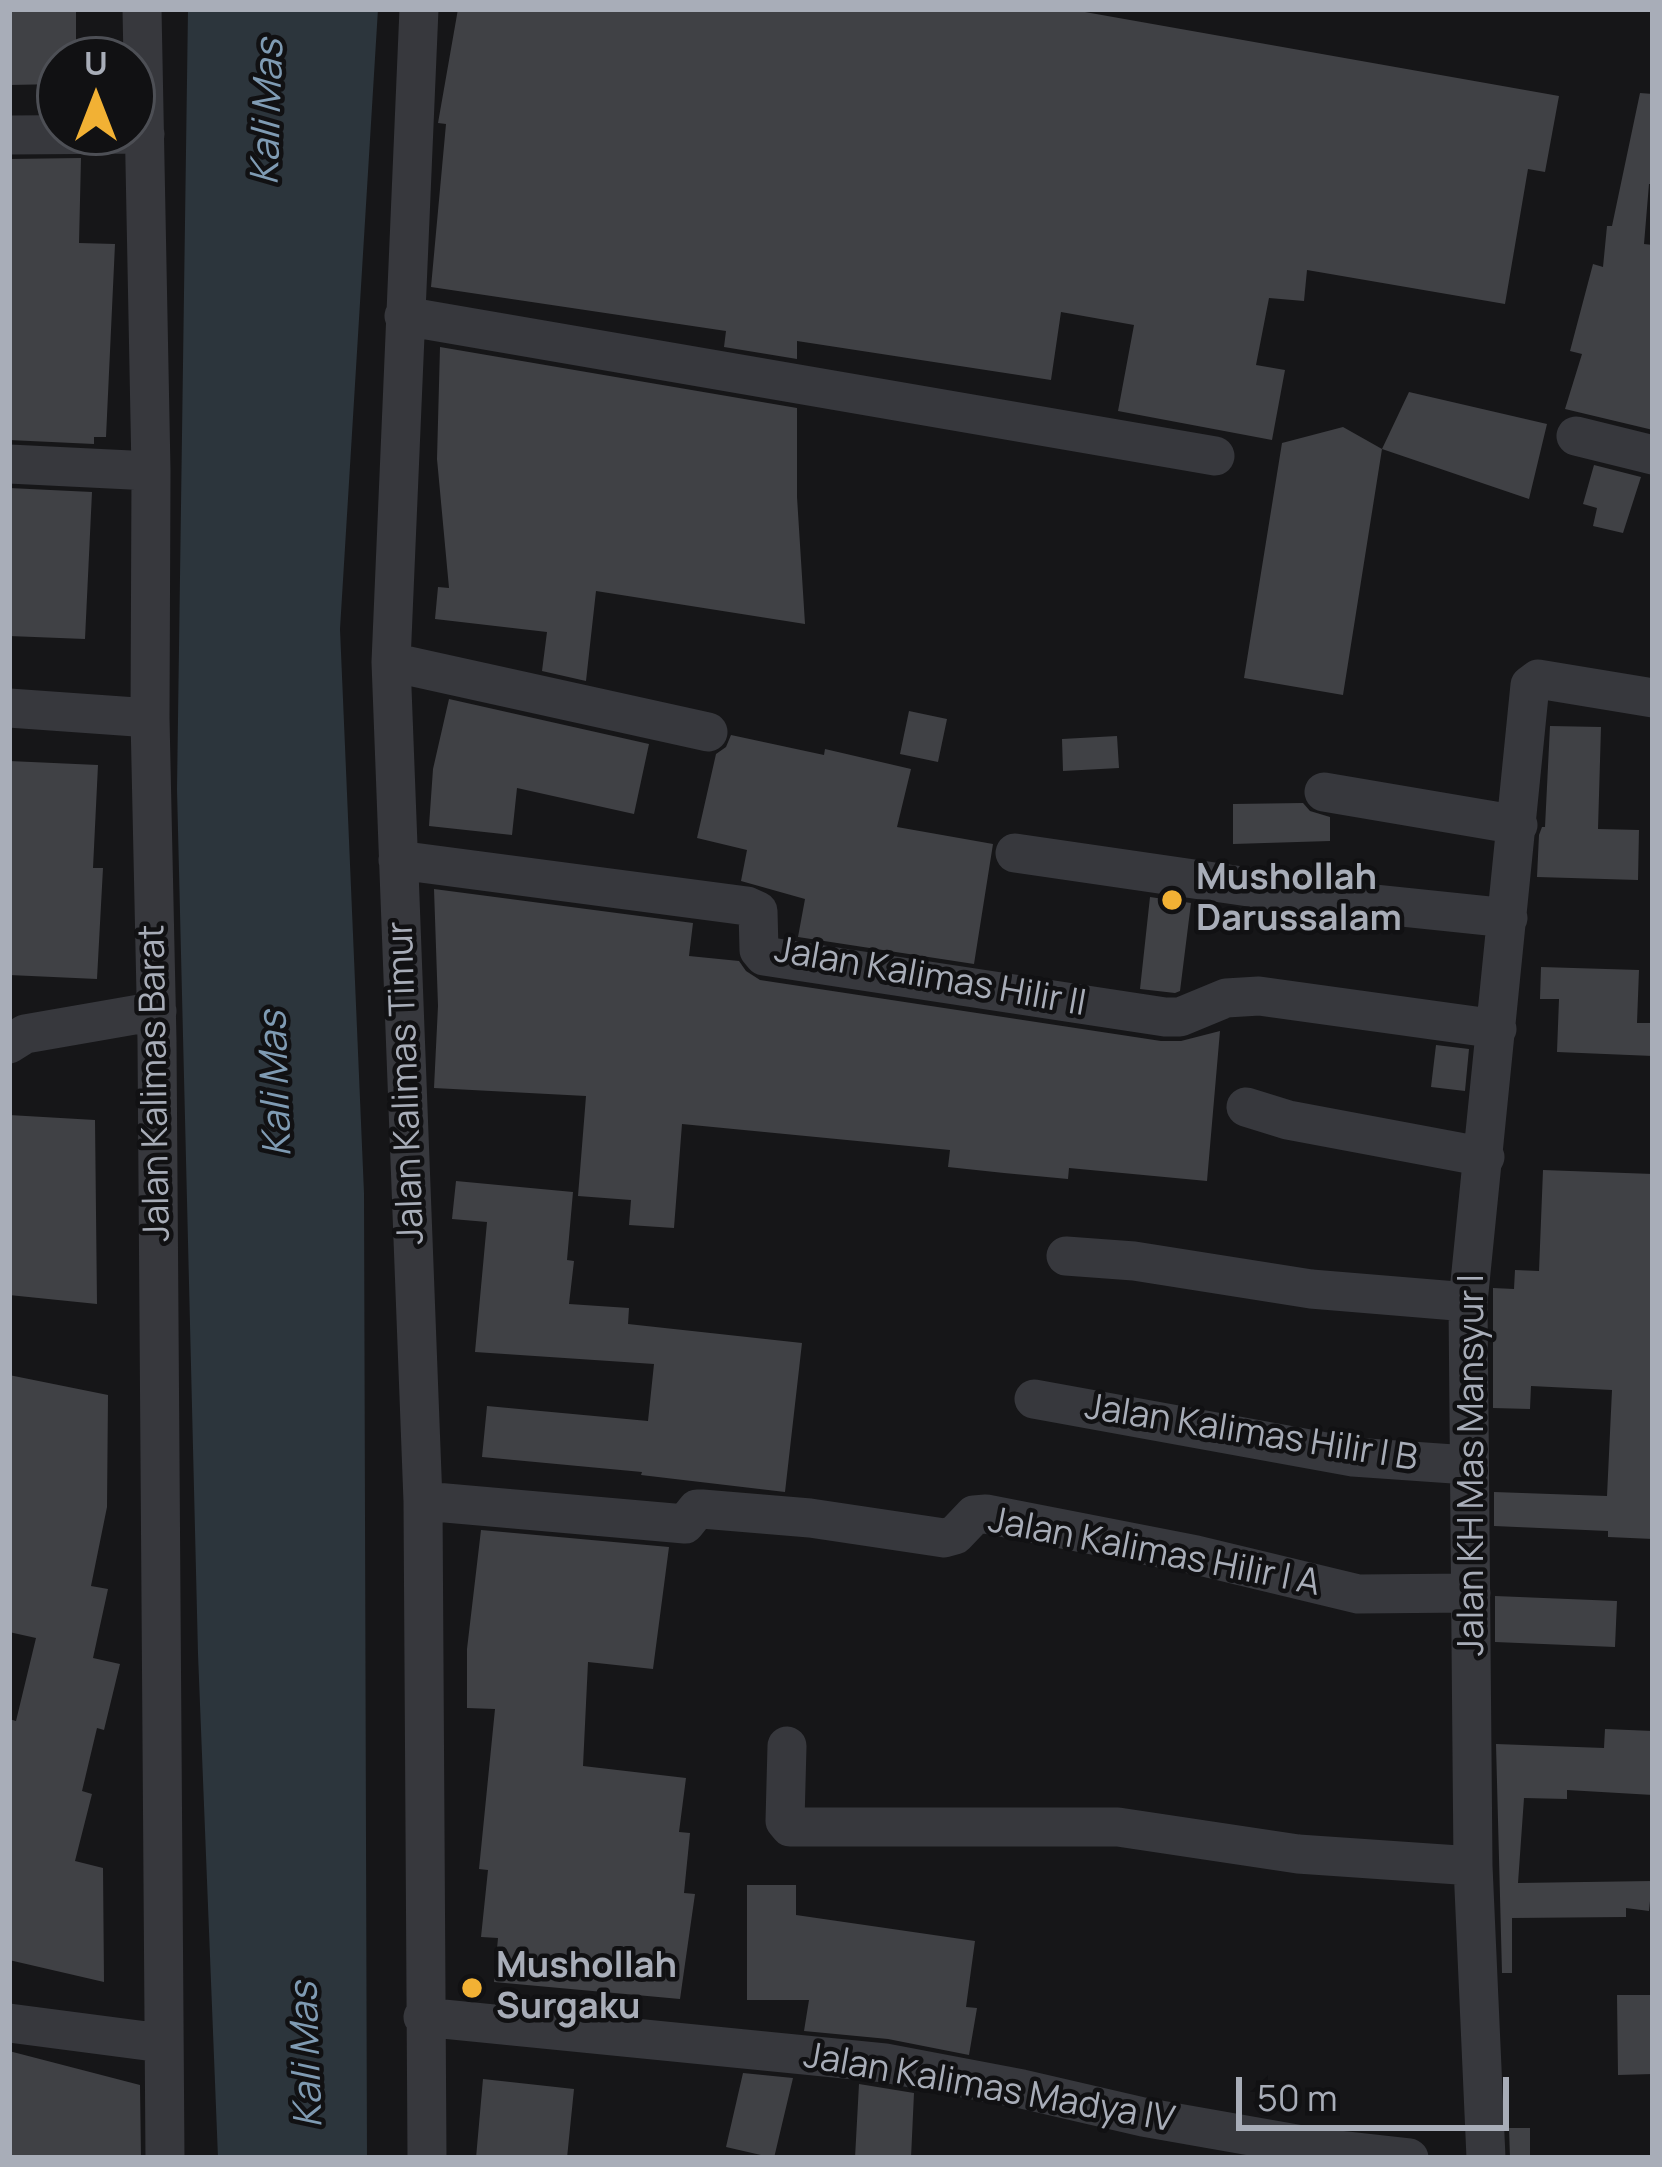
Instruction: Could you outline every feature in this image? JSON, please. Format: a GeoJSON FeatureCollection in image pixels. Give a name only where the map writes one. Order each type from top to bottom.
{"type":"FeatureCollection","features":[{"type":"Feature","properties":{"kind":"street","name":"Jalan Kalimas Timur"},"geometry":{"type":"LineString","coordinates":[[419,9],[391,662],[423,1502],[427,2158]]}},
{"type":"Feature","properties":{"kind":"street","name":"Jalan Kalimas Barat"},"geometry":{"type":"LineString","coordinates":[[145,156],[165,2158]]}},
{"type":"Feature","properties":{"kind":"street"},"geometry":{"type":"LineString","coordinates":[[404,316],[1215,456]]}},
{"type":"Feature","properties":{"kind":"street"},"geometry":{"type":"LineString","coordinates":[[1576,436],[1653,454]]}},
{"type":"Feature","properties":{"kind":"street"},"geometry":{"type":"LineString","coordinates":[[9,464],[151,471]]}},
{"type":"Feature","properties":{"kind":"street"},"geometry":{"type":"LineString","coordinates":[[391,662],[708,732]]}},
{"type":"Feature","properties":{"kind":"street","name":"Jalan KH Mas Mansyur I"},"geometry":{"type":"LineString","coordinates":[[1486,2158],[1473,1866],[1468,1302],[1532,681],[1653,698]]}},
{"type":"Feature","properties":{"kind":"street"},"geometry":{"type":"LineString","coordinates":[[9,708],[150,718]]}},
{"type":"Feature","properties":{"kind":"street"},"geometry":{"type":"LineString","coordinates":[[1324,792],[1518,825]]}},
{"type":"Feature","properties":{"kind":"street"},"geometry":{"type":"LineString","coordinates":[[1015,853],[1345,901],[1508,918]]}},
{"type":"Feature","properties":{"kind":"street","name":"Jalan Kalimas Hilir II"},"geometry":{"type":"LineString","coordinates":[[398,860],[747,906],[758,911],[759,950],[764,956],[1165,1017],[1180,1017],[1226,998],[1259,996],[1497,1029]]}},
{"type":"Feature","properties":{"kind":"street"},"geometry":{"type":"LineString","coordinates":[[9,1044],[26,1034],[157,1011]]}},
{"type":"Feature","properties":{"kind":"street"},"geometry":{"type":"LineString","coordinates":[[1246,1106],[1288,1120],[1485,1157]]}},
{"type":"Feature","properties":{"kind":"street"},"geometry":{"type":"LineString","coordinates":[[1066,1256],[1311,1288],[1468,1302]]}},
{"type":"Feature","properties":{"kind":"street","name":"Jalan Kalimas Hilir I B"},"geometry":{"type":"LineString","coordinates":[[1034,1400],[1354,1457],[1468,1465]]}},
{"type":"Feature","properties":{"kind":"street","name":"Jalan Kalimas Hilir I A"},"geometry":{"type":"LineString","coordinates":[[423,1502],[685,1524],[697,1509],[811,1518],[944,1538],[974,1515],[986,1514],[1196,1555],[1358,1594],[1472,1593]]}},
{"type":"Feature","properties":{"kind":"street"},"geometry":{"type":"LineString","coordinates":[[787,1746],[785,1821],[790,1828],[1118,1827],[1298,1854],[1473,1866]]}},
{"type":"Feature","properties":{"kind":"street","name":"Jalan Kalimas Madya IV"},"geometry":{"type":"LineString","coordinates":[[423,2018],[885,2062],[1143,2117],[1318,2148],[1409,2158]]}},
{"type":"Feature","properties":{"kind":"street"},"geometry":{"type":"LineString","coordinates":[[9,2023],[162,2043]]}},
{"type":"Feature","properties":{"kind":"water","name":"Kali Mas"},"geometry":{"type":"Polygon","coordinates":[[[188,9],[378,9],[340,629],[364,1193],[367,2158],[218,2158],[198,1654],[177,789],[188,9]]]}},
{"type":"Feature","properties":{"kind":"building"},"geometry":{"type":"Polygon","coordinates":[[[9,9],[76,9],[76,36],[36,36],[36,84],[9,85],[9,9]]]}},
{"type":"Feature","properties":{"kind":"building"},"geometry":{"type":"Polygon","coordinates":[[[458,9],[1068,9],[1559,96],[1545,172],[1528,169],[1505,304],[1307,270],[1304,301],[1269,298],[1256,365],[1285,370],[1272,440],[1118,411],[1134,325],[1061,312],[1051,380],[797,341],[797,359],[724,347],[726,331],[431,287],[446,124],[438,123],[458,9]]]}},
{"type":"Feature","properties":{"kind":"building"},"geometry":{"type":"Polygon","coordinates":[[[1640,93],[1653,94],[1653,184],[1649,184],[1644,244],[1653,245],[1653,430],[1565,409],[1582,354],[1570,351],[1593,264],[1603,267],[1607,226],[1612,226],[1640,93]]]}},
{"type":"Feature","properties":{"kind":"building"},"geometry":{"type":"Polygon","coordinates":[[[81,158],[79,243],[115,244],[106,437],[94,437],[94,444],[9,440],[9,159],[81,158]]]}},
{"type":"Feature","properties":{"kind":"building"},"geometry":{"type":"Polygon","coordinates":[[[440,347],[797,408],[805,624],[596,591],[586,681],[542,671],[547,632],[435,619],[438,587],[449,588],[437,459],[440,347]]]}},
{"type":"Feature","properties":{"kind":"building"},"geometry":{"type":"Polygon","coordinates":[[[1409,392],[1547,424],[1529,499],[1382,449],[1409,392]]]}},
{"type":"Feature","properties":{"kind":"building"},"geometry":{"type":"Polygon","coordinates":[[[1343,427],[1382,449],[1343,695],[1244,678],[1282,443],[1343,427]]]}},
{"type":"Feature","properties":{"kind":"building"},"geometry":{"type":"Polygon","coordinates":[[[1594,465],[1641,477],[1623,533],[1593,526],[1597,508],[1583,504],[1594,465]]]}},
{"type":"Feature","properties":{"kind":"building"},"geometry":{"type":"Polygon","coordinates":[[[9,488],[92,492],[85,639],[9,636],[9,488]]]}},
{"type":"Feature","properties":{"kind":"building"},"geometry":{"type":"Polygon","coordinates":[[[449,699],[649,744],[634,814],[517,788],[512,835],[429,826],[433,769],[449,699]]]}},
{"type":"Feature","properties":{"kind":"building"},"geometry":{"type":"Polygon","coordinates":[[[909,711],[947,719],[938,762],[900,754],[909,711]]]}},
{"type":"Feature","properties":{"kind":"building"},"geometry":{"type":"Polygon","coordinates":[[[1550,726],[1601,727],[1598,829],[1639,830],[1638,880],[1537,877],[1539,835],[1545,827],[1550,726]]]}},
{"type":"Feature","properties":{"kind":"building"},"geometry":{"type":"Polygon","coordinates":[[[731,735],[824,755],[825,749],[911,769],[897,827],[993,844],[974,964],[798,937],[805,899],[741,881],[747,850],[697,838],[716,754],[731,735]]]}},
{"type":"Feature","properties":{"kind":"building"},"geometry":{"type":"Polygon","coordinates":[[[1117,736],[1119,768],[1063,771],[1062,739],[1117,736]]]}},
{"type":"Feature","properties":{"kind":"building"},"geometry":{"type":"Polygon","coordinates":[[[9,761],[98,765],[93,868],[103,868],[97,979],[9,975],[9,761]]]}},
{"type":"Feature","properties":{"kind":"building"},"geometry":{"type":"Polygon","coordinates":[[[1303,803],[1310,811],[1330,817],[1330,841],[1233,844],[1233,804],[1303,803]]]}},
{"type":"Feature","properties":{"kind":"building"},"geometry":{"type":"Polygon","coordinates":[[[434,889],[693,923],[689,956],[739,961],[760,980],[1161,1041],[1220,1031],[1207,1181],[1069,1168],[1068,1179],[948,1167],[950,1150],[682,1124],[674,1228],[629,1225],[631,1200],[578,1196],[586,1096],[434,1088],[438,1006],[434,889]]]}},
{"type":"Feature","properties":{"kind":"building"},"geometry":{"type":"Polygon","coordinates":[[[1150,897],[1191,903],[1180,991],[1175,993],[1140,989],[1150,897]]]}},
{"type":"Feature","properties":{"kind":"building"},"geometry":{"type":"Polygon","coordinates":[[[1541,967],[1639,970],[1637,1023],[1653,1023],[1653,1056],[1557,1052],[1559,999],[1540,999],[1541,967]]]}},
{"type":"Feature","properties":{"kind":"building"},"geometry":{"type":"Polygon","coordinates":[[[1436,1045],[1469,1049],[1465,1091],[1431,1087],[1436,1045]]]}},
{"type":"Feature","properties":{"kind":"building"},"geometry":{"type":"Polygon","coordinates":[[[9,1115],[95,1120],[97,1304],[9,1295],[9,1115]]]}},
{"type":"Feature","properties":{"kind":"building"},"geometry":{"type":"Polygon","coordinates":[[[1543,1170],[1653,1174],[1653,1539],[1608,1537],[1608,1531],[1494,1526],[1494,1492],[1607,1496],[1612,1390],[1531,1386],[1530,1409],[1493,1408],[1493,1288],[1514,1289],[1515,1270],[1539,1271],[1543,1170]]]}},
{"type":"Feature","properties":{"kind":"building"},"geometry":{"type":"Polygon","coordinates":[[[456,1181],[573,1192],[569,1304],[629,1308],[628,1324],[802,1343],[785,1492],[482,1457],[487,1406],[648,1421],[654,1364],[475,1352],[487,1222],[452,1219],[456,1181]]]}},
{"type":"Feature","properties":{"kind":"building"},"geometry":{"type":"Polygon","coordinates":[[[9,1375],[108,1395],[107,1507],[91,1586],[108,1589],[93,1658],[120,1664],[104,1730],[97,1728],[82,1791],[92,1794],[75,1861],[103,1868],[104,1982],[9,1960],[9,1719],[16,1721],[36,1638],[9,1632],[9,1375]]]}},
{"type":"Feature","properties":{"kind":"building"},"geometry":{"type":"Polygon","coordinates":[[[481,1530],[669,1547],[653,1669],[588,1662],[583,1766],[686,1778],[679,1832],[690,1833],[684,1893],[695,1894],[680,1999],[494,1982],[498,1938],[481,1937],[488,1870],[479,1869],[495,1709],[467,1708],[467,1649],[481,1530]]]}},
{"type":"Feature","properties":{"kind":"building"},"geometry":{"type":"Polygon","coordinates":[[[1495,1596],[1617,1601],[1615,1647],[1495,1642],[1495,1596]]]}},
{"type":"Feature","properties":{"kind":"building"},"geometry":{"type":"Polygon","coordinates":[[[1605,1729],[1653,1731],[1653,1795],[1567,1790],[1567,1799],[1524,1798],[1518,1883],[1652,1881],[1649,1911],[1626,1908],[1626,1917],[1512,1918],[1512,1973],[1502,1973],[1496,1744],[1604,1748],[1605,1729]]]}},
{"type":"Feature","properties":{"kind":"building"},"geometry":{"type":"Polygon","coordinates":[[[747,1885],[796,1885],[796,1915],[975,1941],[966,2007],[977,2008],[969,2055],[888,2039],[804,2031],[809,2000],[747,2000],[747,1885]]]}},
{"type":"Feature","properties":{"kind":"building"},"geometry":{"type":"Polygon","coordinates":[[[1617,1995],[1653,1995],[1653,2074],[1618,2075],[1617,1995]]]}},
{"type":"Feature","properties":{"kind":"building"},"geometry":{"type":"Polygon","coordinates":[[[9,2051],[140,2085],[141,2158],[9,2158],[9,2051]]]}},
{"type":"Feature","properties":{"kind":"building"},"geometry":{"type":"Polygon","coordinates":[[[743,2073],[793,2078],[774,2158],[726,2147],[743,2073]]]}},
{"type":"Feature","properties":{"kind":"building"},"geometry":{"type":"Polygon","coordinates":[[[483,2079],[574,2089],[567,2158],[476,2158],[483,2079]]]}},
{"type":"Feature","properties":{"kind":"building"},"geometry":{"type":"Polygon","coordinates":[[[859,2084],[914,2093],[911,2158],[855,2158],[859,2084]]]}},
{"type":"Feature","properties":{"kind":"building"},"geometry":{"type":"Polygon","coordinates":[[[1509,2128],[1530,2128],[1530,2158],[1510,2158],[1509,2128]]]}},
{"type":"Feature","properties":{"kind":"place","name":"Mushollah Darussalam"},"geometry":{"type":"Point","coordinates":[1172,900]}},
{"type":"Feature","properties":{"kind":"place","name":"Mushollah Surgaku"},"geometry":{"type":"Point","coordinates":[472,1988]}}]}
